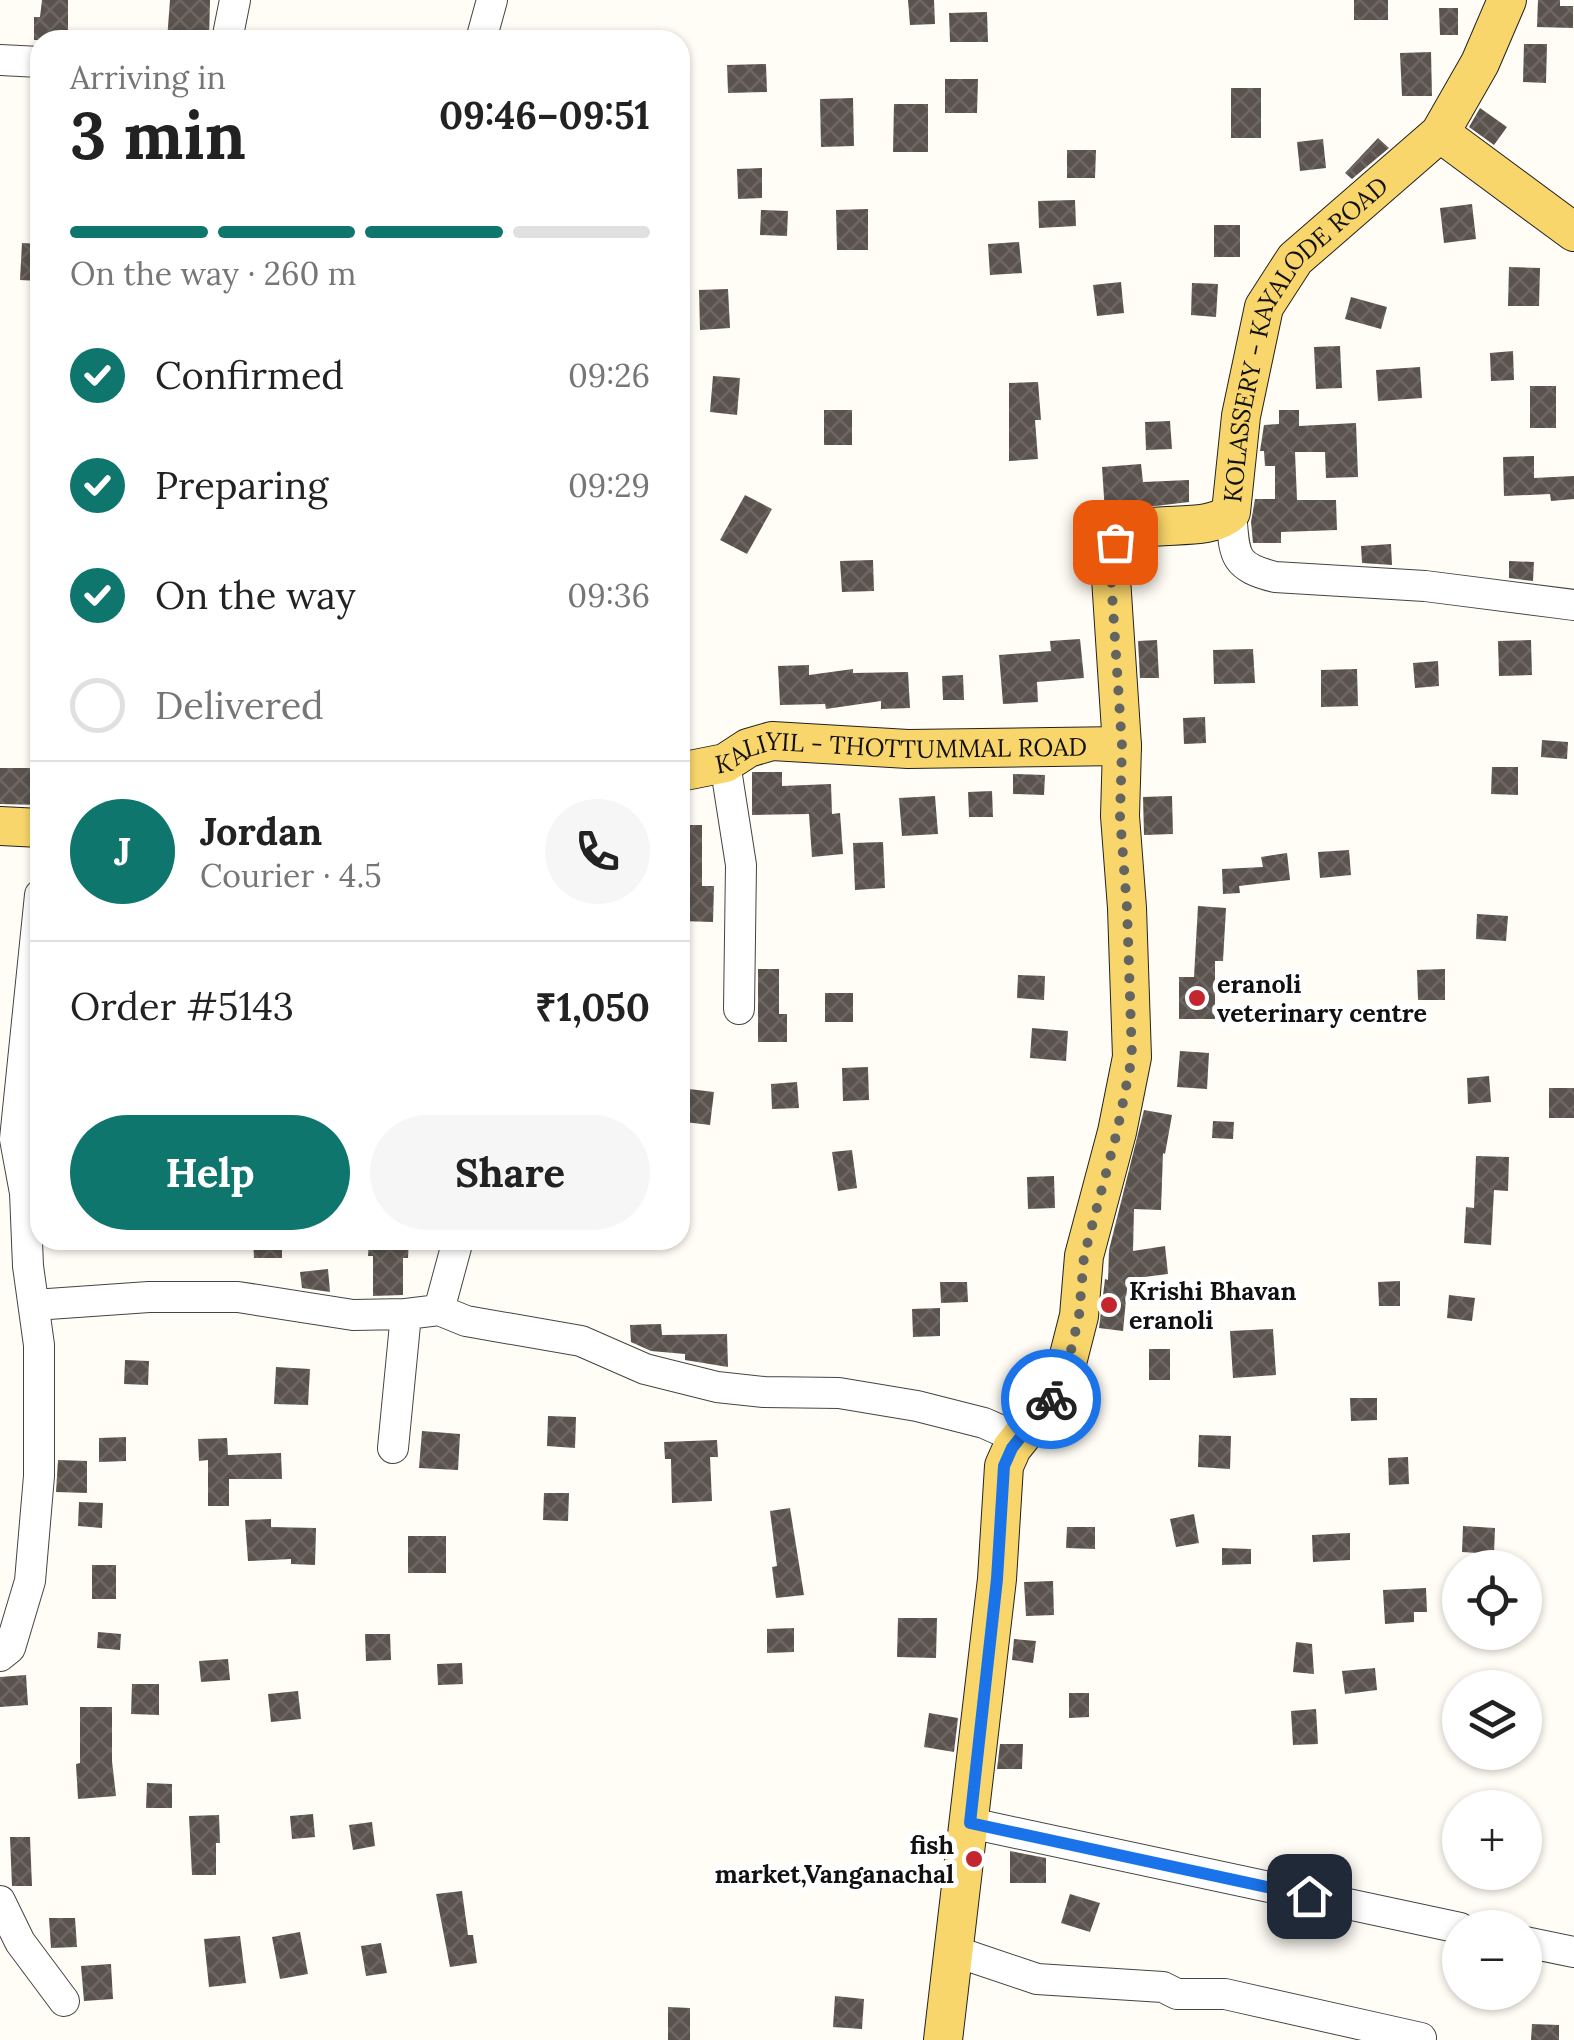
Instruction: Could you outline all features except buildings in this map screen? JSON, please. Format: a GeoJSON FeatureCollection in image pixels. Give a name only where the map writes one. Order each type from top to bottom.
{"type":"FeatureCollection","features":[{"type":"Feature","properties":{"kind":"main road","name":"KOLASSERY - KAYALODE ROAD"},"geometry":{"type":"LineString","coordinates":[[943,2040],[997,1579],[1004,1466],[1020,1438],[1052,1398],[1068,1363],[1079,1316],[1084,1256],[1117,1132],[1132,1057],[1120,816],[1122,746],[1110,563],[1115,542],[1128,532],[1218,521],[1231,512],[1240,416],[1264,307],[1295,259],[1440,133],[1480,63],[1507,0]]}},
{"type":"Feature","properties":{"kind":"main road"},"geometry":{"type":"LineString","coordinates":[[1440,133],[1574,232]]}},
{"type":"Feature","properties":{"kind":"main road","name":"KALIYIL - THOTTUMMAL ROAD"},"geometry":{"type":"LineString","coordinates":[[690,770],[725,764],[748,748],[772,741],[908,749],[1122,746]]}},
{"type":"Feature","properties":{"kind":"main road"},"geometry":{"type":"LineString","coordinates":[[0,826],[30,828]]}},
{"type":"Feature","properties":{"kind":"street"},"geometry":{"type":"LineString","coordinates":[[229,30],[235,0]]}},
{"type":"Feature","properties":{"kind":"street"},"geometry":{"type":"LineString","coordinates":[[484,30],[492,0]]}},
{"type":"Feature","properties":{"kind":"street"},"geometry":{"type":"LineString","coordinates":[[0,60],[30,62]]}},
{"type":"Feature","properties":{"kind":"street"},"geometry":{"type":"LineString","coordinates":[[1231,512],[1235,556],[1249,570],[1276,578],[1502,593],[1574,605]]}},
{"type":"Feature","properties":{"kind":"street"},"geometry":{"type":"LineString","coordinates":[[725,764],[741,865],[739,1009]]}},
{"type":"Feature","properties":{"kind":"street"},"geometry":{"type":"LineString","coordinates":[[0,1656],[10,1648],[30,1581],[38,1476],[38,1345],[24,1193],[8,1136],[30,970]]}},
{"type":"Feature","properties":{"kind":"street"},"geometry":{"type":"LineString","coordinates":[[439,1310],[455,1250]]}},
{"type":"Feature","properties":{"kind":"street"},"geometry":{"type":"LineString","coordinates":[[34,1305],[116,1298],[238,1297],[353,1315],[439,1310],[466,1322],[581,1341],[645,1370],[716,1387],[764,1392],[840,1392],[984,1423],[1020,1438]]}},
{"type":"Feature","properties":{"kind":"street"},"geometry":{"type":"LineString","coordinates":[[393,1448],[406,1314]]}},
{"type":"Feature","properties":{"kind":"street"},"geometry":{"type":"LineString","coordinates":[[970,1823],[1442,1924]]}},
{"type":"Feature","properties":{"kind":"street"},"geometry":{"type":"LineString","coordinates":[[0,1901],[20,1942],[64,2001]]}},
{"type":"Feature","properties":{"kind":"street"},"geometry":{"type":"LineString","coordinates":[[1542,1945],[1574,1952]]}},
{"type":"Feature","properties":{"kind":"street"},"geometry":{"type":"LineString","coordinates":[[954,1951],[1038,1979],[1163,1987],[1177,1994],[1224,1994],[1420,2038]]}},
{"type":"Feature","properties":{"kind":"way so far"},"geometry":{"type":"LineString","coordinates":[[1051,1399],[1068,1363],[1079,1316],[1084,1256],[1117,1132],[1132,1057],[1120,816],[1122,746],[1110,563],[1115,542]]}},
{"type":"Feature","properties":{"kind":"place","name":"eranoli veterinary centre"},"geometry":{"type":"Point","coordinates":[1197,998]}},
{"type":"Feature","properties":{"kind":"place","name":"Krishi Bhavan eranoli"},"geometry":{"type":"Point","coordinates":[1109,1305]}},
{"type":"Feature","properties":{"kind":"place","name":"fish market,Vanganachal"},"geometry":{"type":"Point","coordinates":[974,1859]}},
{"type":"Feature","properties":{"kind":"route"},"geometry":{"type":"LineString","coordinates":[[1051,1399],[1012,1448],[1004,1466],[997,1579],[970,1823],[1309,1896]]}}]}
